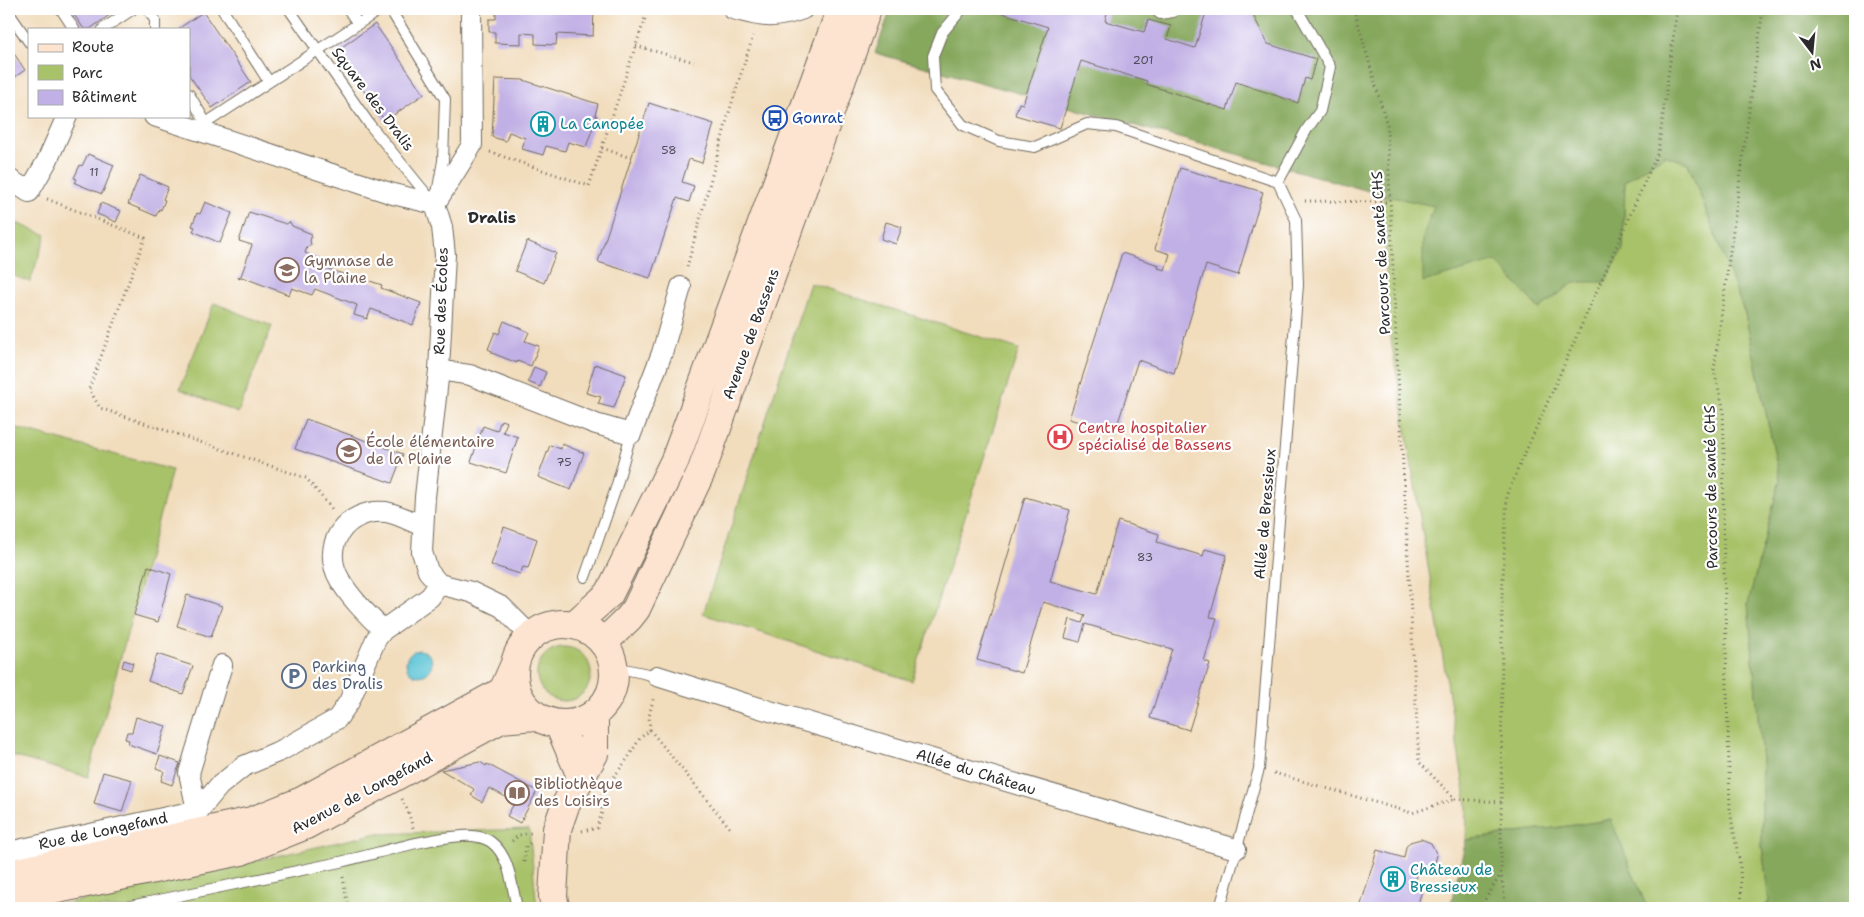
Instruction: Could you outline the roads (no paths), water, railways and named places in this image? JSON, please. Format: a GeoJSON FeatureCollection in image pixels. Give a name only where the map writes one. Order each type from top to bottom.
{"type":"FeatureCollection","features":[{"type":"Feature","properties":{"kind":"main road","name":"Avenue de Bassens"},"geometry":{"type":"LineString","coordinates":[[574,625],[610,594],[675,460],[841,9]]}},
{"type":"Feature","properties":{"kind":"main road","name":"Avenue de Bassens"},"geometry":{"type":"LineString","coordinates":[[604,642],[636,609],[702,470],[867,9]]}},
{"type":"Feature","properties":{"kind":"main road"},"geometry":{"type":"LineString","coordinates":[[558,624],[574,625],[590,631],[604,642],[611,654],[614,667],[612,692],[606,702],[594,715],[576,724],[547,720],[525,706],[518,694],[514,680],[514,666],[518,655],[523,645],[531,636],[544,628],[558,624]]}},
{"type":"Feature","properties":{"kind":"main road","name":"Avenue de Longefand"},"geometry":{"type":"LineString","coordinates":[[9,874],[252,821],[302,801],[502,691],[514,666]]}},
{"type":"Feature","properties":{"kind":"main road"},"geometry":{"type":"LineString","coordinates":[[555,908],[553,896],[557,829],[565,806],[580,776],[594,754],[594,715]]}},
{"type":"Feature","properties":{"kind":"main road","name":"Avenue de Longefand"},"geometry":{"type":"LineString","coordinates":[[9,899],[241,851],[306,825],[501,719],[547,720]]}},
{"type":"Feature","properties":{"kind":"main road"},"geometry":{"type":"LineString","coordinates":[[547,720],[580,776]]}},
{"type":"Feature","properties":{"kind":"street"},"geometry":{"type":"LineString","coordinates":[[162,118],[211,130],[393,194],[435,204],[472,145],[471,9]]}},
{"type":"Feature","properties":{"kind":"street"},"geometry":{"type":"LineString","coordinates":[[733,9],[759,16],[780,16],[803,9]]}},
{"type":"Feature","properties":{"kind":"street"},"geometry":{"type":"LineString","coordinates":[[9,179],[29,192],[47,161],[66,118]]}},
{"type":"Feature","properties":{"kind":"street","name":"Rue des Écoles"},"geometry":{"type":"LineString","coordinates":[[435,204],[442,227],[445,255],[439,370],[470,375],[596,424],[631,434]]}},
{"type":"Feature","properties":{"kind":"street"},"geometry":{"type":"LineString","coordinates":[[631,434],[662,353],[681,287]]}},
{"type":"Feature","properties":{"kind":"street"},"geometry":{"type":"LineString","coordinates":[[439,370],[423,526],[422,552],[428,571],[439,584],[471,592],[502,607],[531,636]]}},
{"type":"Feature","properties":{"kind":"street"},"geometry":{"type":"LineString","coordinates":[[383,630],[361,607],[340,580],[332,558],[336,538],[346,525],[363,514],[387,512],[423,526]]}},
{"type":"Feature","properties":{"kind":"street"},"geometry":{"type":"LineString","coordinates":[[197,810],[219,786],[244,766],[282,750],[337,719],[349,702],[376,638],[383,630],[430,597],[439,584]]}},
{"type":"Feature","properties":{"kind":"street"},"geometry":{"type":"LineString","coordinates":[[197,810],[189,773],[222,665]]}},
{"type":"Feature","properties":{"kind":"street","name":"Allée du Château"},"geometry":{"type":"LineString","coordinates":[[657,676],[752,706],[1236,849]]}},
{"type":"Feature","properties":{"kind":"street","name":"Rue de Longefand"},"geometry":{"type":"LineString","coordinates":[[9,852],[197,810]]}},
{"type":"Feature","properties":{"kind":"lane"},"geometry":{"type":"LineString","coordinates":[[61,9],[73,28]]}},
{"type":"Feature","properties":{"kind":"lane"},"geometry":{"type":"LineString","coordinates":[[104,28],[133,9]]}},
{"type":"Feature","properties":{"kind":"lane"},"geometry":{"type":"LineString","coordinates":[[148,9],[155,20],[155,28]]}},
{"type":"Feature","properties":{"kind":"lane"},"geometry":{"type":"LineString","coordinates":[[222,9],[269,82]]}},
{"type":"Feature","properties":{"kind":"lane","name":"Square des Dralis"},"geometry":{"type":"LineString","coordinates":[[289,9],[370,125],[435,204]]}},
{"type":"Feature","properties":{"kind":"lane"},"geometry":{"type":"LineString","coordinates":[[348,9],[358,24]]}},
{"type":"Feature","properties":{"kind":"lane"},"geometry":{"type":"LineString","coordinates":[[190,96],[211,130],[269,82],[380,9]]}},
{"type":"Feature","properties":{"kind":"lane"},"geometry":{"type":"LineString","coordinates":[[390,9],[445,100],[443,161],[435,204]]}},
{"type":"Feature","properties":{"kind":"lane"},"geometry":{"type":"LineString","coordinates":[[962,9],[942,32],[934,56],[935,90],[963,125],[998,141],[1035,147],[1087,124],[1116,126],[1278,182],[1307,129],[1320,111],[1330,67],[1297,9]]}},
{"type":"Feature","properties":{"kind":"lane"},"geometry":{"type":"LineString","coordinates":[[1154,9],[1160,14],[1173,12],[1176,9]]}},
{"type":"Feature","properties":{"kind":"lane"},"geometry":{"type":"LineString","coordinates":[[9,13],[28,41]]}},
{"type":"Feature","properties":{"kind":"lane","name":"Allée de Bressieux"},"geometry":{"type":"LineString","coordinates":[[1236,849],[1259,769],[1298,285],[1296,220],[1278,182]]}},
{"type":"Feature","properties":{"kind":"lane"},"geometry":{"type":"LineString","coordinates":[[585,577],[616,488],[631,434]]}},
{"type":"Feature","properties":{"kind":"lane"},"geometry":{"type":"LineString","coordinates":[[614,667],[657,676]]}},
{"type":"Feature","properties":{"kind":"lane"},"geometry":{"type":"LineString","coordinates":[[121,908],[340,862],[419,842],[463,836],[480,837],[491,842],[504,859],[517,908]]}},
{"type":"Feature","properties":{"kind":"lane"},"geometry":{"type":"LineString","coordinates":[[1220,908],[1236,849]]}},
{"type":"Feature","properties":{"kind":"water"},"geometry":{"type":"Polygon","coordinates":[[[419,650],[428,654],[432,663],[428,672],[419,676],[410,672],[406,663],[410,654],[419,650]]]}},
{"type":"Feature","properties":{"kind":"place","name":"Gonrat"},"geometry":{"type":"Point","coordinates":[775,118]}},
{"type":"Feature","properties":{"kind":"place","name":"La Canopée"},"geometry":{"type":"Point","coordinates":[543,124]}},
{"type":"Feature","properties":{"kind":"place","name":"Gymnase de la Plaine"},"geometry":{"type":"Point","coordinates":[287,270]}},
{"type":"Feature","properties":{"kind":"place","name":"Centre hospitalier spécialisé de Bassens"},"geometry":{"type":"Point","coordinates":[1060,437]}},
{"type":"Feature","properties":{"kind":"place","name":"École élémentaire de la Plaine"},"geometry":{"type":"Point","coordinates":[349,451]}},
{"type":"Feature","properties":{"kind":"place","name":"Parking des Dralis"},"geometry":{"type":"Point","coordinates":[294,676]}},
{"type":"Feature","properties":{"kind":"place","name":"Bibliothèque des Loisirs"},"geometry":{"type":"Point","coordinates":[517,793]}},
{"type":"Feature","properties":{"kind":"place","name":"Château de Bressieux"},"geometry":{"type":"Point","coordinates":[1393,879]}},
{"type":"Feature","properties":{"kind":"district","name":"Dralis"},"geometry":{"type":"Point","coordinates":[492,217]}}]}
